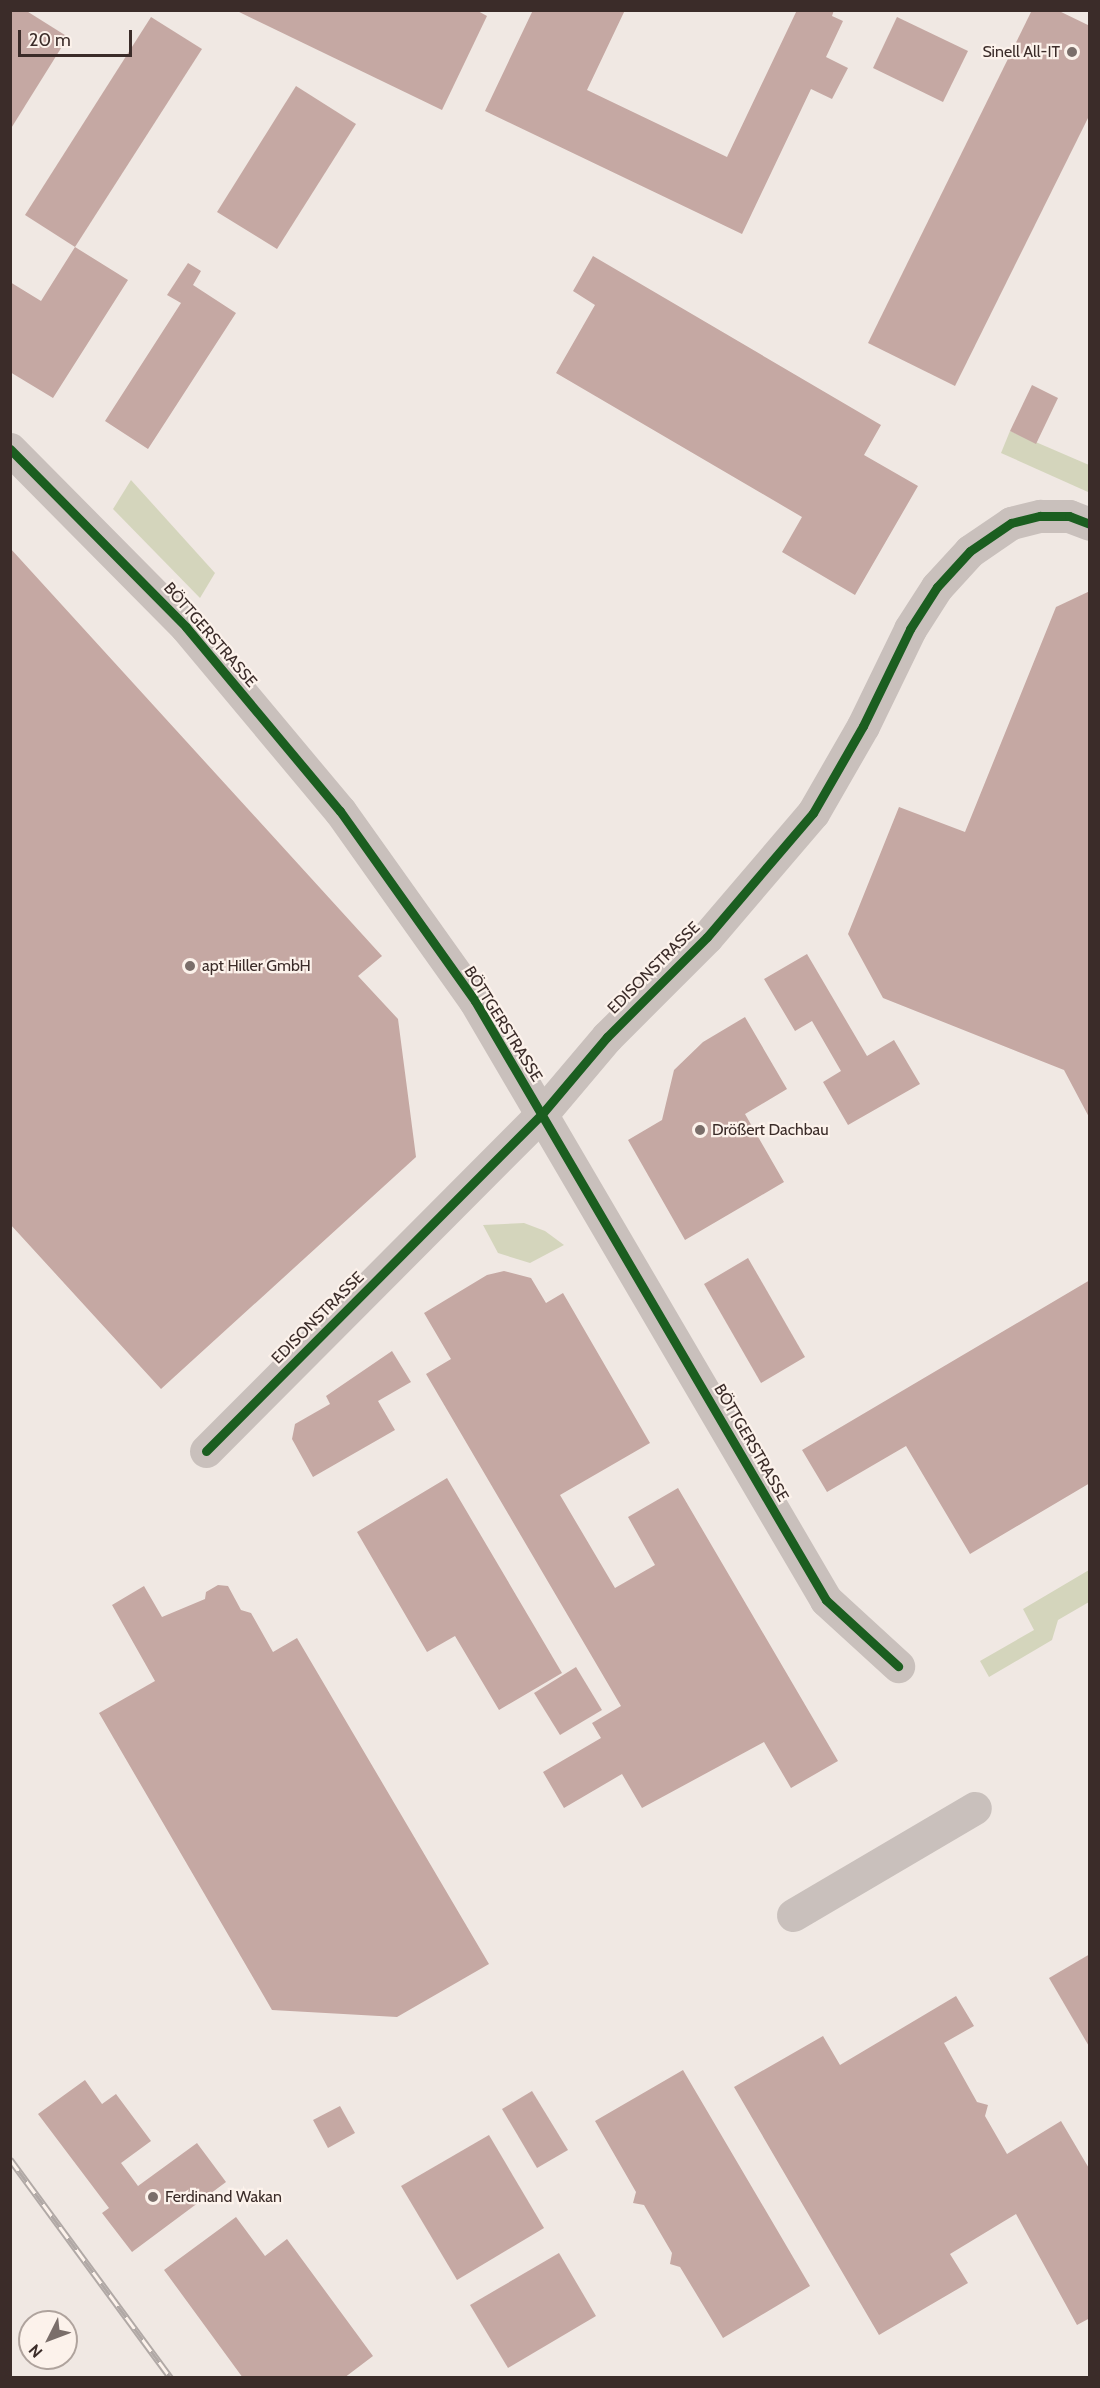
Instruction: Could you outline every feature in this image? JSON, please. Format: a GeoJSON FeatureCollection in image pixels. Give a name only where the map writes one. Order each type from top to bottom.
{"type":"FeatureCollection","features":[{"type":"Feature","properties":{"kind":"street","name":"BÖTTGERSTRASSE"},"geometry":{"type":"LineString","coordinates":[[10,449],[186,627],[340,811],[475,1001],[826,1600],[898,1666]]}},
{"type":"Feature","properties":{"kind":"street","name":"EDISONSTRASSE"},"geometry":{"type":"LineString","coordinates":[[206,1451],[541,1115],[607,1037],[706,937],[813,813],[937,586],[970,551],[1011,523],[1069,516],[1089,524]]}},
{"type":"Feature","properties":{"kind":"street"},"geometry":{"type":"LineString","coordinates":[[793,1915],[975,1808]]}},
{"type":"Feature","properties":{"kind":"green space"},"geometry":{"type":"Polygon","coordinates":[[[1010,431],[1089,465],[1088,492],[1001,453],[1010,431]]]}},
{"type":"Feature","properties":{"kind":"green space"},"geometry":{"type":"Polygon","coordinates":[[[131,480],[215,573],[200,598],[113,509],[131,480]]]}},
{"type":"Feature","properties":{"kind":"green space"},"geometry":{"type":"Polygon","coordinates":[[[524,1223],[545,1231],[564,1245],[530,1263],[498,1253],[483,1225],[524,1223]]]}},
{"type":"Feature","properties":{"kind":"green space"},"geometry":{"type":"Polygon","coordinates":[[[1089,1570],[1089,1602],[1058,1620],[1052,1640],[989,1677],[980,1661],[1034,1630],[1023,1609],[1089,1570]]]}},
{"type":"Feature","properties":{"kind":"building"},"geometry":{"type":"Polygon","coordinates":[[[10,10],[25,10],[68,37],[10,130],[10,10]]]}},
{"type":"Feature","properties":{"kind":"building"},"geometry":{"type":"Polygon","coordinates":[[[235,10],[476,10],[487,16],[442,110],[235,10]]]}},
{"type":"Feature","properties":{"kind":"building"},"geometry":{"type":"Polygon","coordinates":[[[533,10],[625,10],[587,90],[727,157],[797,10],[834,10],[832,16],[843,21],[826,57],[848,68],[832,99],[811,89],[742,234],[485,111],[533,10]]]}},
{"type":"Feature","properties":{"kind":"building"},"geometry":{"type":"Polygon","coordinates":[[[1032,10],[1057,10],[1090,26],[1090,114],[955,386],[868,343],[1032,10]]]}},
{"type":"Feature","properties":{"kind":"building"},"geometry":{"type":"Polygon","coordinates":[[[151,17],[202,49],[75,247],[25,215],[151,17]]]}},
{"type":"Feature","properties":{"kind":"building"},"geometry":{"type":"Polygon","coordinates":[[[897,17],[968,51],[943,102],[873,68],[897,17]]]}},
{"type":"Feature","properties":{"kind":"building"},"geometry":{"type":"Polygon","coordinates":[[[296,86],[356,124],[277,249],[217,212],[296,86]]]}},
{"type":"Feature","properties":{"kind":"building"},"geometry":{"type":"Polygon","coordinates":[[[75,247],[128,280],[53,398],[10,372],[10,282],[41,301],[75,247]]]}},
{"type":"Feature","properties":{"kind":"building"},"geometry":{"type":"Polygon","coordinates":[[[593,256],[881,425],[864,455],[918,486],[855,595],[782,552],[802,517],[556,373],[595,305],[573,291],[593,256]]]}},
{"type":"Feature","properties":{"kind":"building"},"geometry":{"type":"Polygon","coordinates":[[[188,263],[201,271],[193,285],[236,313],[148,449],[105,421],[181,303],[167,295],[188,263]]]}},
{"type":"Feature","properties":{"kind":"building"},"geometry":{"type":"Polygon","coordinates":[[[1032,385],[1058,398],[1036,444],[1010,431],[1032,385]]]}},
{"type":"Feature","properties":{"kind":"building","name":"apt Hiller GmbH"},"geometry":{"type":"Polygon","coordinates":[[[10,548],[382,956],[358,976],[398,1019],[416,1157],[161,1389],[10,1224],[10,548]]]}},
{"type":"Feature","properties":{"kind":"building"},"geometry":{"type":"Polygon","coordinates":[[[1090,591],[1090,1119],[1064,1070],[883,998],[848,934],[899,807],[965,832],[1056,607],[1090,591]]]}},
{"type":"Feature","properties":{"kind":"building"},"geometry":{"type":"Polygon","coordinates":[[[807,954],[867,1056],[894,1040],[920,1084],[848,1125],[823,1082],[841,1071],[812,1021],[795,1031],[764,979],[807,954]]]}},
{"type":"Feature","properties":{"kind":"building","name":"Drößert Dachbau"},"geometry":{"type":"Polygon","coordinates":[[[745,1017],[787,1089],[745,1114],[784,1182],[685,1240],[628,1140],[662,1120],[674,1070],[703,1042],[745,1017]]]}},
{"type":"Feature","properties":{"kind":"building"},"geometry":{"type":"Polygon","coordinates":[[[748,1258],[805,1357],[761,1383],[704,1284],[748,1258]]]}},
{"type":"Feature","properties":{"kind":"building"},"geometry":{"type":"Polygon","coordinates":[[[504,1271],[531,1278],[546,1303],[563,1293],[650,1443],[560,1495],[615,1588],[655,1565],[628,1517],[678,1488],[838,1761],[791,1788],[764,1742],[642,1808],[622,1774],[564,1808],[543,1772],[601,1738],[592,1723],[621,1706],[426,1374],[451,1359],[424,1313],[487,1275],[504,1271]]]}},
{"type":"Feature","properties":{"kind":"building"},"geometry":{"type":"Polygon","coordinates":[[[1090,1280],[1090,1483],[970,1554],[906,1446],[827,1492],[802,1450],[1090,1280]]]}},
{"type":"Feature","properties":{"kind":"building"},"geometry":{"type":"Polygon","coordinates":[[[392,1351],[411,1382],[378,1401],[395,1430],[313,1477],[292,1439],[295,1424],[330,1404],[326,1396],[392,1351]]]}},
{"type":"Feature","properties":{"kind":"building"},"geometry":{"type":"Polygon","coordinates":[[[447,1478],[562,1673],[499,1710],[455,1636],[427,1652],[357,1532],[447,1478]]]}},
{"type":"Feature","properties":{"kind":"building"},"geometry":{"type":"Polygon","coordinates":[[[218,1585],[228,1586],[241,1610],[251,1613],[273,1652],[297,1638],[489,1964],[397,2017],[272,2010],[99,1713],[155,1681],[112,1605],[144,1586],[162,1617],[205,1599],[206,1592],[218,1585]]]}},
{"type":"Feature","properties":{"kind":"building"},"geometry":{"type":"Polygon","coordinates":[[[576,1667],[602,1710],[560,1735],[534,1693],[576,1667]]]}},
{"type":"Feature","properties":{"kind":"building"},"geometry":{"type":"Polygon","coordinates":[[[1090,1954],[1090,2048],[1049,1978],[1090,1954]]]}},
{"type":"Feature","properties":{"kind":"building"},"geometry":{"type":"Polygon","coordinates":[[[956,1996],[974,2026],[944,2043],[977,2102],[988,2105],[985,2116],[1007,2154],[1061,2121],[1090,2170],[1090,2318],[1077,2325],[1016,2214],[950,2254],[968,2283],[879,2335],[734,2087],[823,2036],[840,2065],[956,1996]]]}},
{"type":"Feature","properties":{"kind":"building"},"geometry":{"type":"Polygon","coordinates":[[[683,2070],[810,2286],[723,2338],[680,2267],[670,2264],[672,2253],[644,2205],[633,2203],[636,2192],[595,2121],[683,2070]]]}},
{"type":"Feature","properties":{"kind":"building"},"geometry":{"type":"Polygon","coordinates":[[[85,2080],[102,2104],[116,2094],[151,2141],[121,2163],[138,2186],[197,2143],[226,2182],[132,2252],[102,2213],[109,2208],[38,2114],[85,2080]]]}},
{"type":"Feature","properties":{"kind":"building"},"geometry":{"type":"Polygon","coordinates":[[[532,2091],[568,2150],[537,2168],[502,2109],[532,2091]]]}},
{"type":"Feature","properties":{"kind":"building"},"geometry":{"type":"Polygon","coordinates":[[[340,2106],[355,2133],[328,2148],[313,2120],[340,2106]]]}},
{"type":"Feature","properties":{"kind":"building"},"geometry":{"type":"Polygon","coordinates":[[[489,2135],[544,2228],[457,2280],[401,2186],[489,2135]]]}},
{"type":"Feature","properties":{"kind":"building"},"geometry":{"type":"Polygon","coordinates":[[[236,2217],[265,2256],[287,2239],[373,2356],[344,2378],[243,2378],[164,2270],[236,2217]]]}},
{"type":"Feature","properties":{"kind":"building"},"geometry":{"type":"Polygon","coordinates":[[[559,2253],[596,2316],[508,2368],[470,2305],[559,2253]]]}},
{"type":"Feature","properties":{"kind":"railway"},"geometry":{"type":"LineString","coordinates":[[10,2159],[171,2378]]}},
{"type":"Feature","properties":{"kind":"cycle path"},"geometry":{"type":"LineString","coordinates":[[10,449],[186,627],[340,811],[475,1001],[826,1600],[898,1666]]}},
{"type":"Feature","properties":{"kind":"cycle path"},"geometry":{"type":"LineString","coordinates":[[206,1451],[541,1115],[607,1037],[707,937],[813,813],[863,726],[910,629],[937,587],[970,551],[1011,523],[1040,516],[1069,516],[1090,524]]}},
{"type":"Feature","properties":{"kind":"place","name":"Sinell All-IT"},"geometry":{"type":"Point","coordinates":[1072,52]}},
{"type":"Feature","properties":{"kind":"place","name":"apt Hiller GmbH"},"geometry":{"type":"Point","coordinates":[190,966]}},
{"type":"Feature","properties":{"kind":"place","name":"Drößert Dachbau"},"geometry":{"type":"Point","coordinates":[700,1130]}},
{"type":"Feature","properties":{"kind":"place","name":"Ferdinand Wakan"},"geometry":{"type":"Point","coordinates":[153,2197]}}]}
